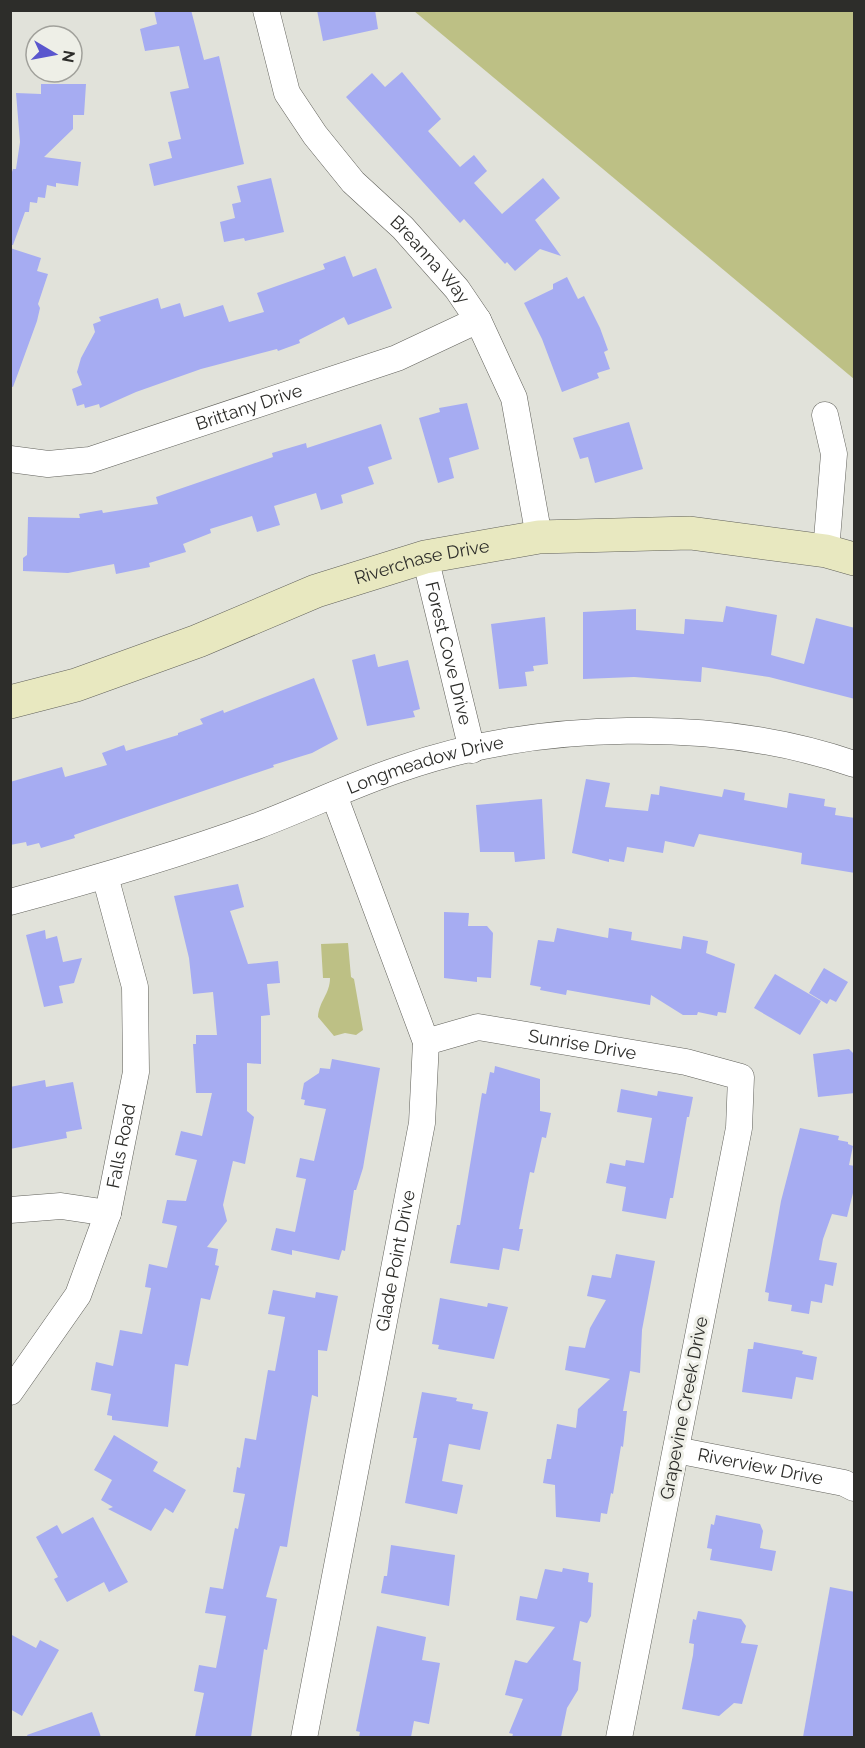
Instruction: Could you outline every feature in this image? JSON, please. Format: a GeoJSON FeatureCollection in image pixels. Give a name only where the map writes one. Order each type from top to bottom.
{"type":"FeatureCollection","features":[{"type":"Feature","properties":{"kind":"street","name":"Breanna Way"},"geometry":{"type":"LineString","coordinates":[[266,10],[287,93],[315,135],[353,182],[380,210],[403,228],[457,289],[478,320],[514,398],[539,537]]}},
{"type":"Feature","properties":{"kind":"street","name":"Brittany Drive"},"geometry":{"type":"LineString","coordinates":[[10,459],[48,464],[90,460],[397,357],[478,320]]}},
{"type":"Feature","properties":{"kind":"street"},"geometry":{"type":"LineString","coordinates":[[825,415],[834,454],[840,555]]}},
{"type":"Feature","properties":{"kind":"street","name":"Riverchase Drive"},"geometry":{"type":"LineString","coordinates":[[10,702],[87,681],[198,641],[316,591],[425,557],[539,537],[690,533],[840,555]]}},
{"type":"Feature","properties":{"kind":"street","name":"Forest Cove Drive"},"geometry":{"type":"LineString","coordinates":[[425,557],[472,750]]}},
{"type":"Feature","properties":{"kind":"street","name":"Longmeadow Drive"},"geometry":{"type":"LineString","coordinates":[[10,902],[149,864],[401,768],[526,737],[669,729],[813,750],[855,764]]}},
{"type":"Feature","properties":{"kind":"street","name":"Glade Point Drive"},"geometry":{"type":"LineString","coordinates":[[304,1737],[422,1123],[426,1042],[334,795]]}},
{"type":"Feature","properties":{"kind":"street","name":"Falls Road"},"geometry":{"type":"LineString","coordinates":[[10,1392],[78,1295],[108,1213],[135,1072],[135,987],[105,876]]}},
{"type":"Feature","properties":{"kind":"street","name":"Sunrise Drive"},"geometry":{"type":"LineString","coordinates":[[426,1042],[478,1027],[686,1062],[741,1077]]}},
{"type":"Feature","properties":{"kind":"street","name":"Grapevine Creek Drive"},"geometry":{"type":"LineString","coordinates":[[619,1737],[739,1128],[741,1077]]}},
{"type":"Feature","properties":{"kind":"street"},"geometry":{"type":"LineString","coordinates":[[10,1210],[61,1206],[108,1213]]}},
{"type":"Feature","properties":{"kind":"street","name":"Riverview Drive"},"geometry":{"type":"LineString","coordinates":[[675,1450],[851,1484]]}},
{"type":"Feature","properties":{"kind":"green space"},"geometry":{"type":"Polygon","coordinates":[[[414,11],[854,11],[854,379],[414,11]]]}},
{"type":"Feature","properties":{"kind":"green space"},"geometry":{"type":"Polygon","coordinates":[[[348,943],[351,977],[354,979],[363,1030],[356,1035],[345,1033],[334,1036],[318,1017],[330,978],[323,978],[321,944],[348,943]]]}},
{"type":"Feature","properties":{"kind":"building"},"geometry":{"type":"Polygon","coordinates":[[[154,10],[191,10],[204,60],[219,56],[244,164],[154,186],[149,164],[172,158],[168,142],[181,139],[170,92],[189,88],[179,46],[145,51],[140,29],[157,24],[154,10]]]}},
{"type":"Feature","properties":{"kind":"building"},"geometry":{"type":"Polygon","coordinates":[[[317,10],[375,10],[378,29],[323,41],[317,10]]]}},
{"type":"Feature","properties":{"kind":"building"},"geometry":{"type":"Polygon","coordinates":[[[402,72],[441,119],[428,131],[460,167],[474,155],[487,171],[474,183],[502,214],[543,178],[560,198],[535,220],[561,256],[540,249],[515,271],[507,262],[505,264],[464,219],[460,223],[346,97],[372,73],[385,87],[402,72]]]}},
{"type":"Feature","properties":{"kind":"building"},"geometry":{"type":"Polygon","coordinates":[[[41,84],[86,84],[84,115],[73,115],[73,129],[44,157],[81,162],[78,186],[56,183],[56,187],[47,185],[45,198],[38,197],[37,203],[30,202],[29,212],[25,212],[13,245],[10,245],[10,178],[13,169],[16,169],[20,142],[16,93],[41,94],[41,84]]]}},
{"type":"Feature","properties":{"kind":"building"},"geometry":{"type":"Polygon","coordinates":[[[271,178],[284,232],[245,241],[244,238],[224,242],[220,222],[235,218],[232,204],[241,202],[237,186],[271,178]]]}},
{"type":"Feature","properties":{"kind":"building"},"geometry":{"type":"Polygon","coordinates":[[[10,248],[41,258],[37,271],[48,274],[38,304],[40,308],[37,321],[13,387],[10,386],[10,248]]]}},
{"type":"Feature","properties":{"kind":"building"},"geometry":{"type":"Polygon","coordinates":[[[345,256],[353,277],[376,268],[392,308],[348,325],[344,317],[299,340],[300,343],[278,351],[277,349],[201,369],[136,392],[100,408],[99,404],[85,408],[84,404],[77,406],[72,389],[82,385],[77,372],[81,358],[95,332],[93,324],[101,321],[99,317],[158,298],[161,309],[180,303],[184,317],[223,305],[229,322],[264,312],[257,293],[325,269],[323,264],[345,256]]]}},
{"type":"Feature","properties":{"kind":"building"},"geometry":{"type":"Polygon","coordinates":[[[567,277],[578,299],[584,296],[600,328],[608,350],[604,352],[610,369],[597,373],[599,378],[562,392],[542,339],[524,303],[553,289],[553,284],[567,277]]]}},
{"type":"Feature","properties":{"kind":"building"},"geometry":{"type":"Polygon","coordinates":[[[467,403],[479,449],[449,458],[454,478],[438,483],[419,418],[440,412],[439,408],[467,403]]]}},
{"type":"Feature","properties":{"kind":"building"},"geometry":{"type":"Polygon","coordinates":[[[629,422],[643,469],[595,483],[588,457],[580,459],[573,438],[629,422]]]}},
{"type":"Feature","properties":{"kind":"building"},"geometry":{"type":"Polygon","coordinates":[[[381,424],[392,459],[368,467],[374,484],[341,495],[343,503],[321,510],[316,493],[274,506],[280,525],[257,532],[252,516],[210,529],[211,533],[183,544],[186,552],[149,563],[150,567],[116,574],[114,564],[68,573],[23,571],[23,558],[27,555],[28,517],[80,518],[79,514],[102,510],[103,513],[158,504],[156,497],[273,457],[272,453],[306,443],[307,448],[381,424]]]}},
{"type":"Feature","properties":{"kind":"building"},"geometry":{"type":"Polygon","coordinates":[[[726,606],[777,615],[771,655],[804,664],[816,618],[855,628],[855,699],[769,677],[702,667],[701,682],[634,677],[583,679],[583,612],[636,609],[636,630],[684,634],[685,619],[723,622],[726,606]]]}},
{"type":"Feature","properties":{"kind":"building"},"geometry":{"type":"Polygon","coordinates":[[[545,617],[548,664],[533,666],[534,671],[525,672],[527,686],[499,689],[491,624],[545,617]]]}},
{"type":"Feature","properties":{"kind":"building"},"geometry":{"type":"Polygon","coordinates":[[[375,654],[378,667],[408,660],[420,709],[413,711],[415,717],[367,726],[352,660],[375,654]]]}},
{"type":"Feature","properties":{"kind":"building"},"geometry":{"type":"Polygon","coordinates":[[[314,678],[338,739],[312,753],[74,835],[75,838],[41,848],[39,843],[27,846],[26,842],[10,845],[10,782],[62,767],[65,777],[107,765],[102,753],[124,745],[126,751],[178,735],[178,733],[203,724],[200,719],[223,710],[224,713],[314,678]]]}},
{"type":"Feature","properties":{"kind":"building"},"geometry":{"type":"Polygon","coordinates":[[[586,779],[610,783],[605,807],[648,811],[651,794],[659,795],[660,786],[722,797],[724,789],[745,793],[744,800],[787,808],[789,793],[825,799],[824,806],[836,808],[835,815],[855,818],[855,873],[801,864],[802,853],[699,834],[694,847],[665,841],[663,853],[627,847],[624,862],[609,859],[609,862],[572,853],[586,779]]]}},
{"type":"Feature","properties":{"kind":"building"},"geometry":{"type":"Polygon","coordinates":[[[542,799],[545,859],[515,862],[514,852],[480,852],[476,805],[542,799]]]}},
{"type":"Feature","properties":{"kind":"building"},"geometry":{"type":"Polygon","coordinates":[[[238,884],[244,907],[230,911],[248,964],[278,961],[280,983],[267,984],[270,1015],[261,1016],[261,1064],[247,1063],[247,1111],[254,1117],[245,1164],[233,1161],[223,1205],[227,1221],[207,1247],[218,1249],[215,1265],[219,1266],[210,1300],[201,1298],[188,1366],[175,1364],[168,1427],[112,1420],[112,1416],[107,1415],[111,1394],[91,1390],[96,1362],[113,1366],[120,1330],[142,1334],[151,1288],[145,1287],[149,1264],[167,1268],[177,1226],[162,1223],[167,1200],[186,1201],[197,1160],[175,1155],[181,1131],[202,1136],[212,1093],[196,1093],[193,1044],[196,1044],[196,1035],[217,1035],[213,992],[193,994],[189,958],[174,896],[238,884]]]}},
{"type":"Feature","properties":{"kind":"building"},"geometry":{"type":"Polygon","coordinates":[[[444,912],[469,913],[468,926],[487,926],[493,933],[491,978],[477,977],[477,982],[444,978],[444,912]]]}},
{"type":"Feature","properties":{"kind":"building"},"geometry":{"type":"Polygon","coordinates":[[[557,928],[608,938],[609,928],[632,932],[631,940],[681,949],[683,936],[708,941],[706,953],[735,964],[726,1013],[718,1012],[717,1016],[698,1012],[697,1015],[683,1015],[651,995],[650,1005],[567,990],[566,995],[540,990],[541,987],[530,985],[538,940],[554,942],[557,928]]]}},
{"type":"Feature","properties":{"kind":"building"},"geometry":{"type":"Polygon","coordinates":[[[45,930],[46,939],[57,936],[63,962],[82,958],[74,983],[59,986],[63,1003],[44,1007],[26,935],[45,930]]]}},
{"type":"Feature","properties":{"kind":"building"},"geometry":{"type":"Polygon","coordinates":[[[824,968],[848,982],[836,1002],[830,999],[827,1004],[809,993],[824,968]]]}},
{"type":"Feature","properties":{"kind":"building"},"geometry":{"type":"Polygon","coordinates":[[[775,974],[821,1001],[800,1035],[754,1008],[775,974]]]}},
{"type":"Feature","properties":{"kind":"building"},"geometry":{"type":"Polygon","coordinates":[[[849,1049],[855,1055],[855,1093],[818,1097],[813,1054],[849,1049]]]}},
{"type":"Feature","properties":{"kind":"building"},"geometry":{"type":"Polygon","coordinates":[[[332,1059],[380,1068],[363,1168],[356,1190],[354,1190],[345,1251],[342,1250],[339,1260],[292,1250],[292,1255],[271,1250],[276,1228],[295,1232],[306,1179],[296,1177],[300,1158],[314,1161],[326,1109],[304,1105],[305,1100],[301,1099],[304,1083],[319,1073],[320,1068],[330,1069],[332,1059]]]}},
{"type":"Feature","properties":{"kind":"building"},"geometry":{"type":"Polygon","coordinates":[[[495,1066],[540,1079],[540,1111],[551,1113],[546,1138],[542,1137],[534,1173],[530,1172],[519,1229],[523,1229],[519,1251],[503,1248],[499,1270],[450,1263],[457,1225],[460,1225],[482,1093],[486,1094],[490,1072],[494,1073],[495,1066]]]}},
{"type":"Feature","properties":{"kind":"building"},"geometry":{"type":"Polygon","coordinates":[[[45,1080],[46,1087],[73,1082],[82,1129],[66,1132],[67,1138],[10,1149],[10,1087],[45,1080]]]}},
{"type":"Feature","properties":{"kind":"building"},"geometry":{"type":"Polygon","coordinates":[[[621,1089],[657,1096],[658,1091],[693,1097],[689,1117],[687,1117],[673,1198],[670,1198],[666,1219],[622,1211],[626,1187],[606,1183],[610,1163],[625,1166],[626,1160],[644,1163],[652,1118],[617,1112],[621,1089]]]}},
{"type":"Feature","properties":{"kind":"building"},"geometry":{"type":"Polygon","coordinates":[[[800,1128],[839,1136],[838,1140],[848,1142],[853,1146],[849,1165],[855,1166],[855,1185],[847,1217],[832,1214],[823,1239],[819,1260],[837,1263],[833,1286],[825,1284],[822,1303],[811,1301],[809,1314],[791,1311],[792,1305],[768,1301],[769,1293],[765,1292],[781,1201],[800,1128]]]}},
{"type":"Feature","properties":{"kind":"building"},"geometry":{"type":"Polygon","coordinates":[[[616,1254],[655,1261],[642,1330],[640,1373],[630,1371],[623,1411],[627,1411],[623,1447],[621,1446],[613,1494],[611,1493],[607,1514],[601,1513],[600,1522],[556,1517],[555,1485],[543,1483],[547,1459],[551,1459],[557,1424],[576,1428],[578,1409],[610,1379],[565,1370],[569,1346],[585,1348],[590,1328],[606,1300],[587,1296],[592,1275],[611,1278],[616,1254]]]}},
{"type":"Feature","properties":{"kind":"building"},"geometry":{"type":"Polygon","coordinates":[[[273,1290],[315,1298],[316,1292],[338,1296],[327,1351],[318,1350],[318,1397],[312,1395],[287,1547],[280,1546],[266,1597],[277,1599],[267,1650],[264,1649],[251,1737],[195,1737],[204,1693],[194,1691],[199,1665],[216,1668],[226,1616],[205,1613],[210,1587],[223,1589],[235,1528],[238,1529],[245,1494],[233,1492],[237,1467],[240,1468],[245,1438],[256,1440],[268,1370],[275,1371],[285,1317],[268,1314],[273,1290]]]}},
{"type":"Feature","properties":{"kind":"building"},"geometry":{"type":"Polygon","coordinates":[[[440,1298],[487,1307],[488,1303],[508,1307],[494,1359],[438,1349],[439,1345],[432,1344],[440,1298]]]}},
{"type":"Feature","properties":{"kind":"building"},"geometry":{"type":"Polygon","coordinates":[[[754,1342],[803,1351],[802,1354],[817,1357],[813,1380],[796,1377],[792,1399],[742,1392],[748,1349],[753,1349],[754,1342]]]}},
{"type":"Feature","properties":{"kind":"building"},"geometry":{"type":"Polygon","coordinates":[[[422,1392],[457,1398],[456,1401],[473,1404],[472,1409],[488,1412],[480,1450],[449,1444],[442,1481],[463,1485],[457,1514],[405,1503],[417,1438],[413,1438],[422,1392]]]}},
{"type":"Feature","properties":{"kind":"building"},"geometry":{"type":"Polygon","coordinates":[[[114,1435],[158,1462],[153,1471],[186,1490],[173,1513],[165,1508],[151,1531],[108,1509],[113,1507],[101,1500],[112,1480],[94,1470],[114,1435]]]}},
{"type":"Feature","properties":{"kind":"building"},"geometry":{"type":"Polygon","coordinates":[[[716,1515],[760,1524],[763,1531],[760,1548],[776,1551],[772,1571],[710,1560],[712,1549],[707,1548],[711,1524],[714,1525],[716,1515]]]}},
{"type":"Feature","properties":{"kind":"building"},"geometry":{"type":"Polygon","coordinates":[[[93,1517],[128,1582],[109,1592],[104,1582],[67,1602],[54,1579],[58,1577],[36,1537],[57,1525],[62,1534],[93,1517]]]}},
{"type":"Feature","properties":{"kind":"building"},"geometry":{"type":"Polygon","coordinates":[[[391,1545],[455,1555],[449,1606],[381,1593],[384,1576],[387,1576],[391,1545]]]}},
{"type":"Feature","properties":{"kind":"building"},"geometry":{"type":"Polygon","coordinates":[[[563,1568],[589,1573],[588,1582],[593,1583],[591,1616],[587,1623],[580,1621],[573,1660],[581,1662],[578,1690],[567,1708],[561,1737],[512,1737],[513,1734],[509,1733],[523,1699],[505,1695],[515,1660],[527,1663],[555,1627],[516,1620],[520,1596],[537,1599],[545,1569],[562,1572],[563,1568]]]}},
{"type":"Feature","properties":{"kind":"building"},"geometry":{"type":"Polygon","coordinates":[[[830,1587],[855,1592],[855,1737],[803,1737],[830,1587]]]}},
{"type":"Feature","properties":{"kind":"building"},"geometry":{"type":"Polygon","coordinates":[[[698,1611],[741,1619],[746,1626],[741,1643],[758,1645],[742,1704],[734,1703],[719,1716],[682,1709],[693,1655],[694,1644],[689,1643],[693,1619],[696,1620],[698,1611]]]}},
{"type":"Feature","properties":{"kind":"building"},"geometry":{"type":"Polygon","coordinates":[[[377,1626],[426,1637],[422,1660],[440,1663],[429,1724],[414,1721],[411,1737],[359,1737],[360,1732],[356,1731],[377,1626]]]}},
{"type":"Feature","properties":{"kind":"building"},"geometry":{"type":"Polygon","coordinates":[[[10,1634],[36,1648],[40,1640],[59,1650],[22,1716],[10,1709],[10,1634]]]}},
{"type":"Feature","properties":{"kind":"building"},"geometry":{"type":"Polygon","coordinates":[[[92,1712],[101,1737],[28,1737],[27,1735],[92,1712]]]}}]}
